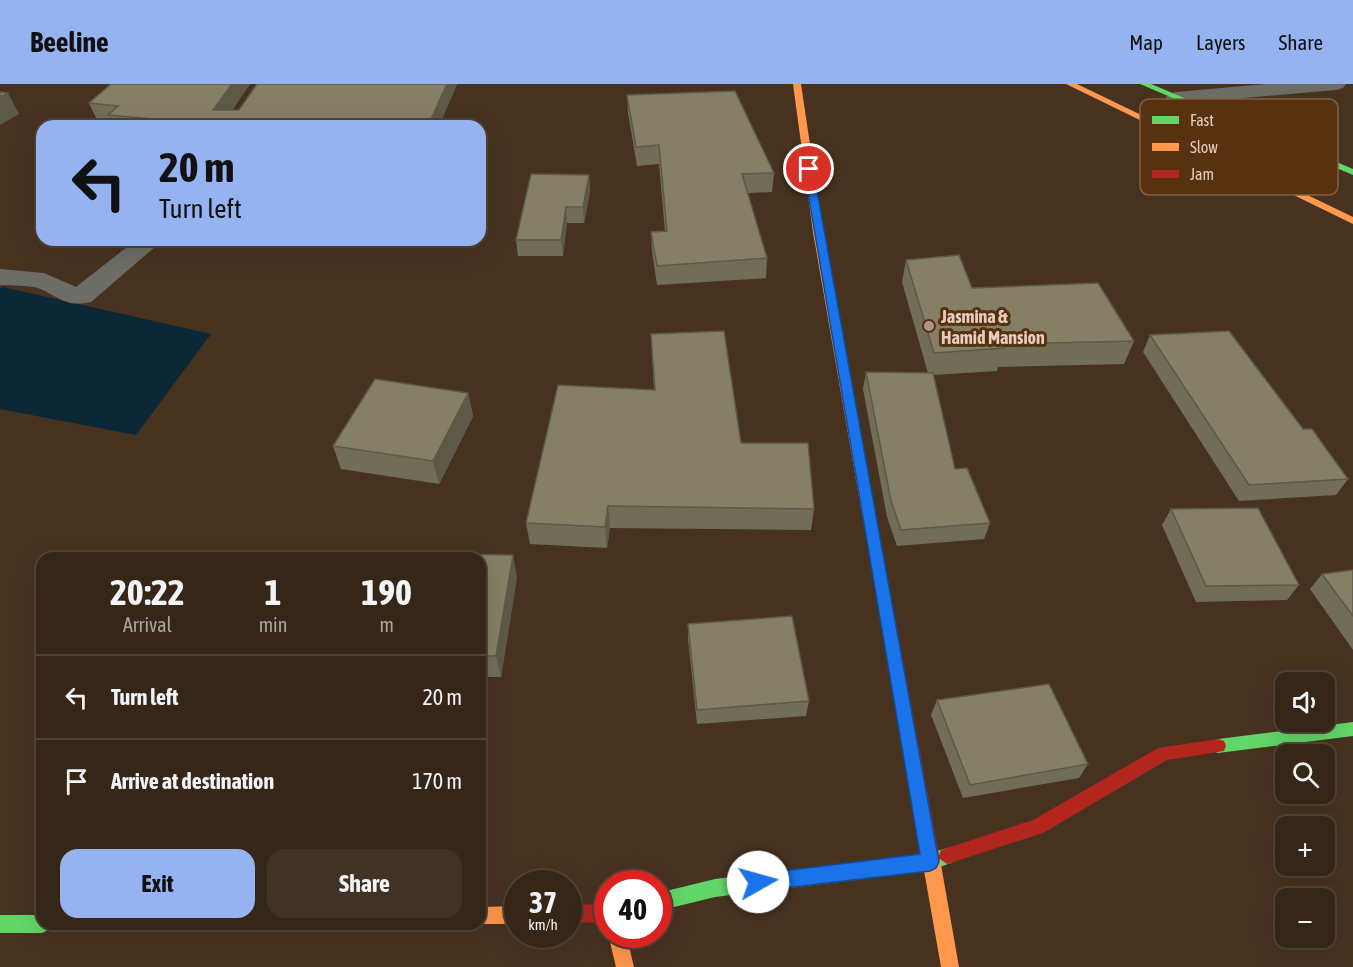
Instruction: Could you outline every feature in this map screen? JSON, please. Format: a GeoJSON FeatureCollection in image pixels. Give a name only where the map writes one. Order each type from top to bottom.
{"type":"FeatureCollection","features":[{"type":"Feature","properties":{"kind":"main road"},"geometry":{"type":"LineString","coordinates":[[797,84],[818,232],[950,967]]}},
{"type":"Feature","properties":{"kind":"main road"},"geometry":{"type":"LineString","coordinates":[[1070,84],[1140,118]]}},
{"type":"Feature","properties":{"kind":"main road"},"geometry":{"type":"LineString","coordinates":[[1144,84],[1176,98]]}},
{"type":"Feature","properties":{"kind":"main road"},"geometry":{"type":"LineString","coordinates":[[1338,166],[1353,172]]}},
{"type":"Feature","properties":{"kind":"main road"},"geometry":{"type":"LineString","coordinates":[[1299,195],[1353,221]]}},
{"type":"Feature","properties":{"kind":"main road"},"geometry":{"type":"LineString","coordinates":[[672,899],[715,888],[930,862],[1037,827],[1164,753],[1353,729]]}},
{"type":"Feature","properties":{"kind":"main road"},"geometry":{"type":"LineString","coordinates":[[486,915],[504,915]]}},
{"type":"Feature","properties":{"kind":"main road"},"geometry":{"type":"LineString","coordinates":[[0,924],[36,924]]}},
{"type":"Feature","properties":{"kind":"main road"},"geometry":{"type":"LineString","coordinates":[[620,948],[625,967]]}},
{"type":"Feature","properties":{"kind":"street"},"geometry":{"type":"LineString","coordinates":[[1176,98],[1336,84]]}},
{"type":"Feature","properties":{"kind":"street"},"geometry":{"type":"LineString","coordinates":[[0,277],[44,281],[66,294],[82,296],[144,246]]}},
{"type":"Feature","properties":{"kind":"water"},"geometry":{"type":"Polygon","coordinates":[[[3,287],[211,334],[136,435],[0,409],[0,289],[3,287]]]}},
{"type":"Feature","properties":{"kind":"building"},"geometry":{"type":"Polygon","coordinates":[[[111,84],[232,84],[213,110],[239,110],[257,84],[447,84],[431,120],[165,120],[108,115],[118,106],[89,103],[111,84]]]}},
{"type":"Feature","properties":{"kind":"building"},"geometry":{"type":"Polygon","coordinates":[[[735,91],[774,173],[742,174],[767,258],[657,266],[651,232],[667,231],[659,145],[636,147],[627,95],[735,91]]]}},
{"type":"Feature","properties":{"kind":"building"},"geometry":{"type":"Polygon","coordinates":[[[531,174],[589,175],[583,207],[566,207],[561,240],[516,240],[531,174]]]}},
{"type":"Feature","properties":{"kind":"building"},"geometry":{"type":"Polygon","coordinates":[[[959,255],[972,288],[1098,283],[1134,341],[1003,344],[1004,348],[934,353],[906,260],[959,255]]]}},
{"type":"Feature","properties":{"kind":"building"},"geometry":{"type":"Polygon","coordinates":[[[724,331],[741,443],[808,443],[814,509],[608,506],[605,527],[526,523],[558,385],[655,390],[651,334],[724,331]]]}},
{"type":"Feature","properties":{"kind":"building"},"geometry":{"type":"Polygon","coordinates":[[[1229,331],[1303,429],[1312,429],[1348,479],[1249,485],[1150,335],[1229,331]]]}},
{"type":"Feature","properties":{"kind":"building"},"geometry":{"type":"Polygon","coordinates":[[[866,372],[933,373],[955,469],[967,468],[990,523],[901,530],[891,501],[866,372]]]}},
{"type":"Feature","properties":{"kind":"building"},"geometry":{"type":"Polygon","coordinates":[[[375,379],[468,393],[433,461],[333,446],[375,379]]]}},
{"type":"Feature","properties":{"kind":"building"},"geometry":{"type":"Polygon","coordinates":[[[1258,508],[1299,585],[1206,586],[1171,509],[1258,508]]]}},
{"type":"Feature","properties":{"kind":"building"},"geometry":{"type":"Polygon","coordinates":[[[486,555],[513,555],[496,656],[486,656],[486,555]]]}},
{"type":"Feature","properties":{"kind":"building"},"geometry":{"type":"Polygon","coordinates":[[[1353,570],[1353,616],[1322,574],[1353,570]]]}},
{"type":"Feature","properties":{"kind":"building"},"geometry":{"type":"Polygon","coordinates":[[[792,616],[809,701],[697,710],[688,624],[792,616]]]}},
{"type":"Feature","properties":{"kind":"building"},"geometry":{"type":"Polygon","coordinates":[[[1049,684],[1088,764],[970,785],[937,700],[1049,684]]]}},
{"type":"Feature","properties":{"kind":"traffic: fast"},"geometry":{"type":"LineString","coordinates":[[1144,84],[1180,99]]}},
{"type":"Feature","properties":{"kind":"traffic: fast"},"geometry":{"type":"LineString","coordinates":[[1338,166],[1353,172]]}},
{"type":"Feature","properties":{"kind":"traffic: fast"},"geometry":{"type":"LineString","coordinates":[[1218,746],[1353,729]]}},
{"type":"Feature","properties":{"kind":"traffic: fast"},"geometry":{"type":"LineString","coordinates":[[672,899],[715,888],[930,862],[947,856]]}},
{"type":"Feature","properties":{"kind":"traffic: fast"},"geometry":{"type":"LineString","coordinates":[[0,924],[36,924]]}},
{"type":"Feature","properties":{"kind":"traffic: slow"},"geometry":{"type":"LineString","coordinates":[[797,84],[818,232],[870,520]]}},
{"type":"Feature","properties":{"kind":"traffic: slow"},"geometry":{"type":"LineString","coordinates":[[1070,84],[1140,118]]}},
{"type":"Feature","properties":{"kind":"traffic: slow"},"geometry":{"type":"LineString","coordinates":[[1299,195],[1353,221]]}},
{"type":"Feature","properties":{"kind":"traffic: slow"},"geometry":{"type":"LineString","coordinates":[[931,859],[950,967]]}},
{"type":"Feature","properties":{"kind":"traffic: slow"},"geometry":{"type":"LineString","coordinates":[[486,916],[504,915]]}},
{"type":"Feature","properties":{"kind":"traffic: slow"},"geometry":{"type":"LineString","coordinates":[[620,948],[625,967]]}},
{"type":"Feature","properties":{"kind":"traffic: jam"},"geometry":{"type":"LineString","coordinates":[[870,520],[931,859]]}},
{"type":"Feature","properties":{"kind":"traffic: jam"},"geometry":{"type":"LineString","coordinates":[[947,856],[1037,827],[1164,753],[1218,746]]}},
{"type":"Feature","properties":{"kind":"traffic: jam"},"geometry":{"type":"LineString","coordinates":[[582,914],[594,913]]}},
{"type":"Feature","properties":{"kind":"place","name":"Jasmina & Hamid Mansion"},"geometry":{"type":"Point","coordinates":[929,326]}},
{"type":"Feature","properties":{"kind":"route"},"geometry":{"type":"LineString","coordinates":[[758,882],[930,862],[818,232],[809,169]]}}]}
